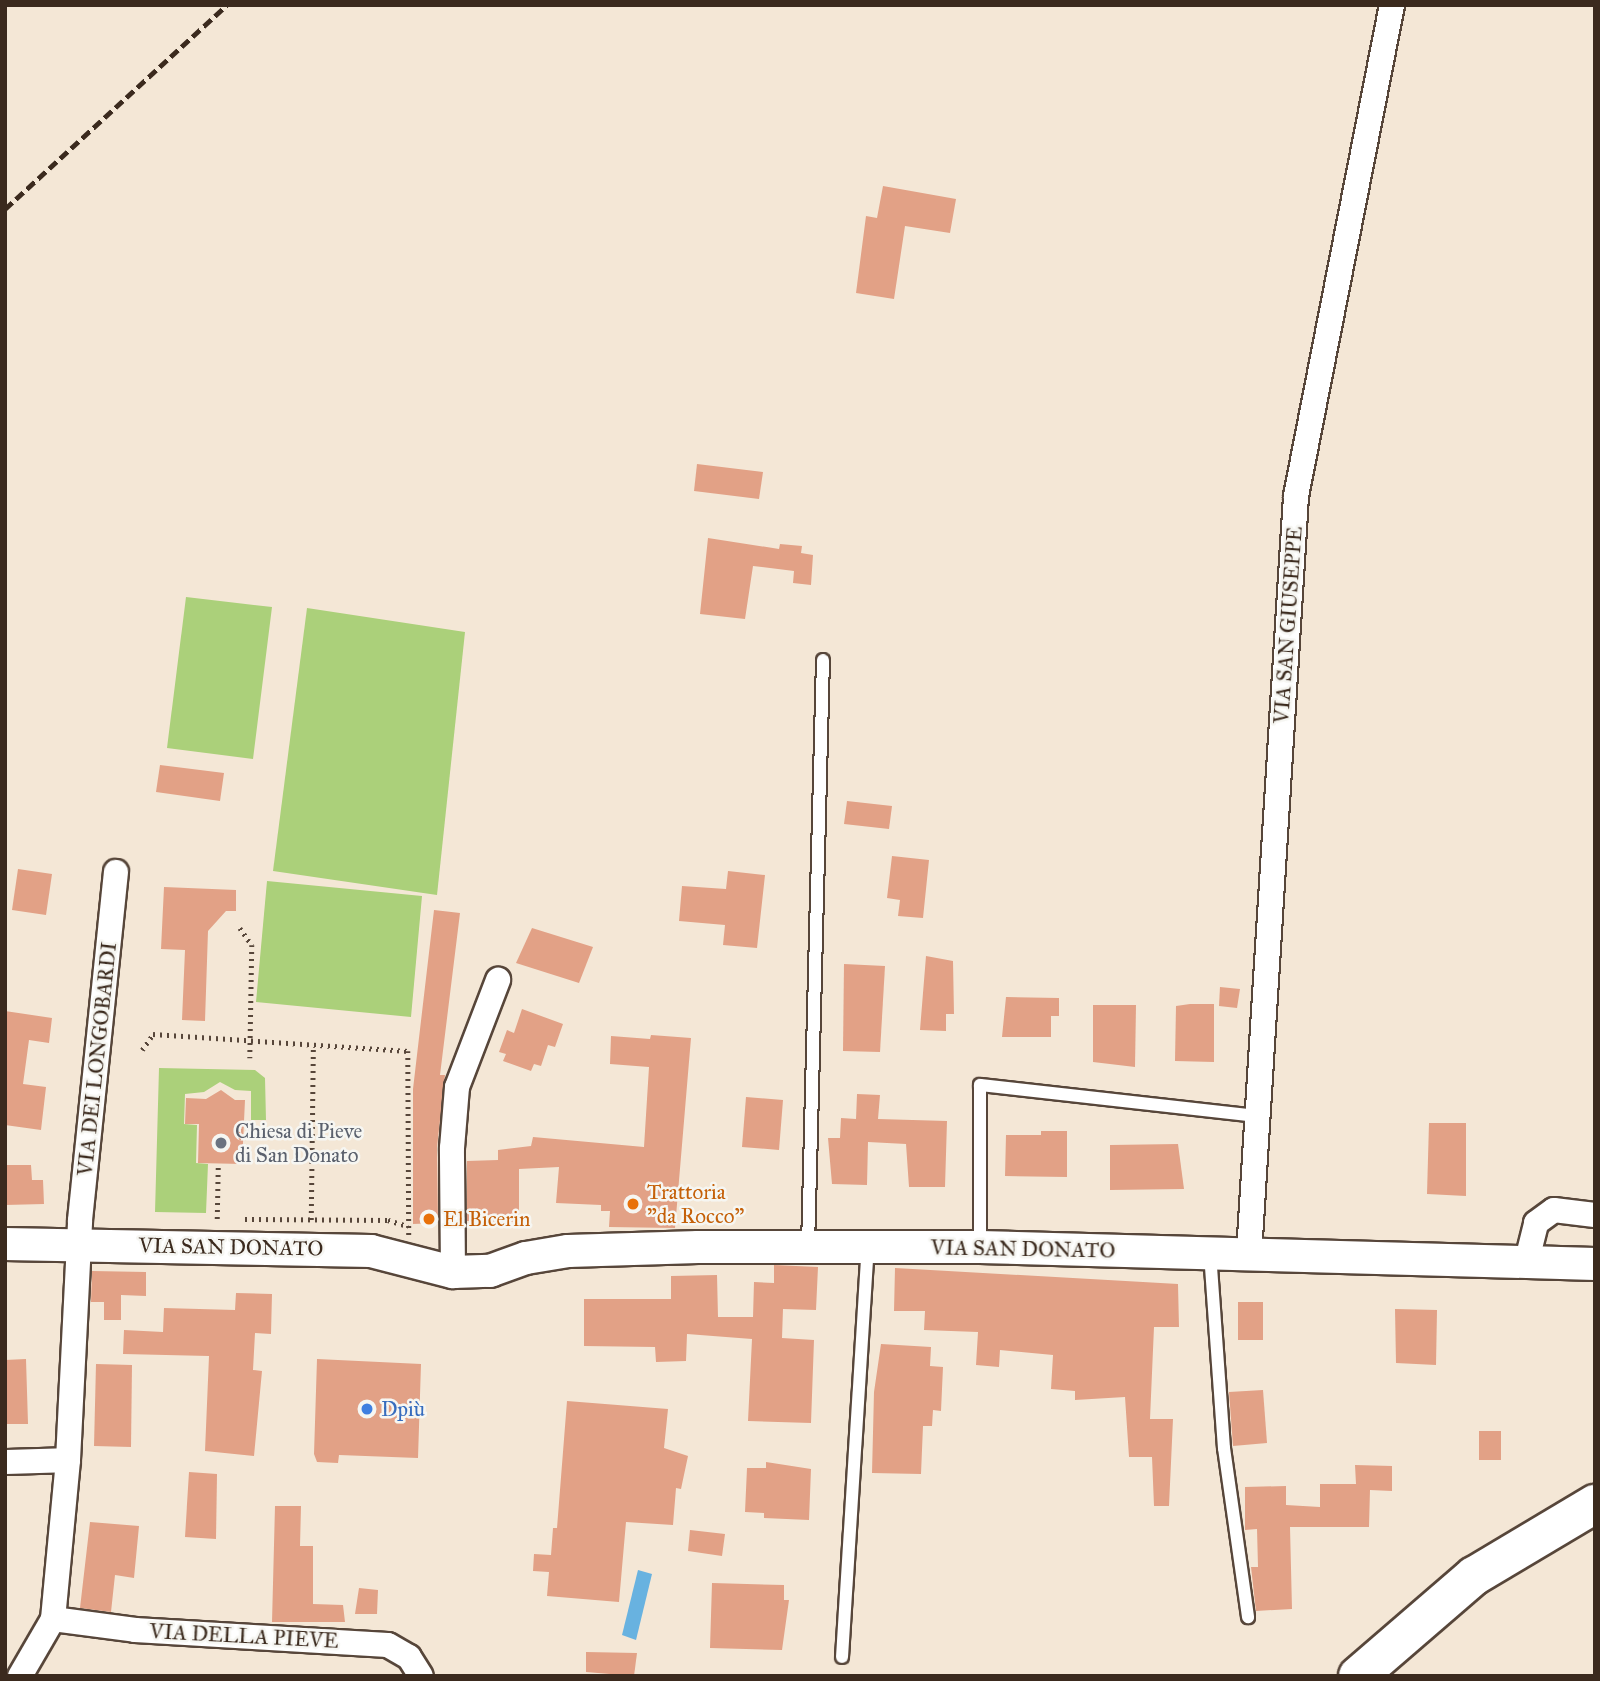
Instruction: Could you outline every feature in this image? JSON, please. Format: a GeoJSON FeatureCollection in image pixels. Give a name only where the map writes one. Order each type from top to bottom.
{"type":"FeatureCollection","features":[{"type":"Feature","properties":{"kind":"main road"},"geometry":{"type":"LineString","coordinates":[[1358,1676],[1474,1576],[1595,1504]]}},
{"type":"Feature","properties":{"kind":"street","name":"VIA SAN GIUSEPPE"},"geometry":{"type":"LineString","coordinates":[[1249,1254],[1255,1116],[1296,496],[1392,5]]}},
{"type":"Feature","properties":{"kind":"street","name":"VIA DEI LONGOBARDI"},"geometry":{"type":"LineString","coordinates":[[80,1245],[116,872]]}},
{"type":"Feature","properties":{"kind":"street"},"geometry":{"type":"LineString","coordinates":[[453,1272],[452,1148],[457,1087],[498,979]]}},
{"type":"Feature","properties":{"kind":"street"},"geometry":{"type":"LineString","coordinates":[[1527,1260],[1536,1223],[1554,1210],[1595,1215]]}},
{"type":"Feature","properties":{"kind":"street","name":"VIA SAN DONATO"},"geometry":{"type":"LineString","coordinates":[[5,1244],[371,1251],[453,1272],[490,1271],[526,1258],[568,1251],[808,1247],[981,1247],[1527,1260],[1595,1264]]}},
{"type":"Feature","properties":{"kind":"street"},"geometry":{"type":"LineString","coordinates":[[20,1676],[53,1619],[68,1460],[80,1245]]}},
{"type":"Feature","properties":{"kind":"street"},"geometry":{"type":"LineString","coordinates":[[5,1462],[68,1460]]}},
{"type":"Feature","properties":{"kind":"street"},"geometry":{"type":"LineString","coordinates":[[1368,1676],[1429,1615]]}},
{"type":"Feature","properties":{"kind":"street","name":"VIA DELLA PIEVE"},"geometry":{"type":"LineString","coordinates":[[53,1619],[135,1630],[388,1645],[409,1657],[421,1676]]}},
{"type":"Feature","properties":{"kind":"lane"},"geometry":{"type":"LineString","coordinates":[[808,1247],[824,660]]}},
{"type":"Feature","properties":{"kind":"lane"},"geometry":{"type":"LineString","coordinates":[[981,1247],[980,1085],[1255,1116]]}},
{"type":"Feature","properties":{"kind":"lane"},"geometry":{"type":"LineString","coordinates":[[842,1657],[868,1247]]}},
{"type":"Feature","properties":{"kind":"lane"},"geometry":{"type":"LineString","coordinates":[[1210,1253],[1224,1448],[1248,1617]]}},
{"type":"Feature","properties":{"kind":"path"},"geometry":{"type":"LineString","coordinates":[[240,928],[252,945],[250,1058]]}},
{"type":"Feature","properties":{"kind":"path"},"geometry":{"type":"LineString","coordinates":[[142,1050],[153,1034],[313,1047],[408,1051],[409,1237]]}},
{"type":"Feature","properties":{"kind":"path"},"geometry":{"type":"LineString","coordinates":[[311,1220],[313,1047]]}},
{"type":"Feature","properties":{"kind":"path"},"geometry":{"type":"LineString","coordinates":[[217,1219],[218,1166]]}},
{"type":"Feature","properties":{"kind":"green space"},"geometry":{"type":"Polygon","coordinates":[[[186,597],[272,607],[253,759],[167,748],[186,597]]]}},
{"type":"Feature","properties":{"kind":"green space"},"geometry":{"type":"Polygon","coordinates":[[[307,608],[465,632],[437,895],[273,871],[307,608]]]}},
{"type":"Feature","properties":{"kind":"green space"},"geometry":{"type":"Polygon","coordinates":[[[267,881],[422,896],[411,1017],[256,1002],[267,881]]]}},
{"type":"Feature","properties":{"kind":"green space"},"geometry":{"type":"Polygon","coordinates":[[[159,1068],[255,1070],[265,1078],[266,1120],[251,1120],[251,1091],[235,1090],[220,1082],[204,1092],[185,1094],[184,1124],[197,1125],[196,1163],[208,1164],[206,1213],[155,1212],[159,1068]]]}},
{"type":"Feature","properties":{"kind":"water"},"geometry":{"type":"Polygon","coordinates":[[[638,1570],[652,1574],[636,1640],[622,1635],[638,1570]]]}},
{"type":"Feature","properties":{"kind":"building"},"geometry":{"type":"Polygon","coordinates":[[[883,186],[956,199],[950,233],[905,226],[894,299],[856,293],[866,216],[877,218],[883,186]]]}},
{"type":"Feature","properties":{"kind":"building"},"geometry":{"type":"Polygon","coordinates":[[[697,464],[763,472],[759,499],[694,491],[697,464]]]}},
{"type":"Feature","properties":{"kind":"building"},"geometry":{"type":"Polygon","coordinates":[[[708,538],[779,549],[780,544],[802,546],[801,553],[813,555],[811,585],[793,583],[794,571],[753,566],[745,619],[700,614],[708,538]]]}},
{"type":"Feature","properties":{"kind":"building"},"geometry":{"type":"Polygon","coordinates":[[[160,765],[224,773],[220,801],[156,792],[160,765]]]}},
{"type":"Feature","properties":{"kind":"building"},"geometry":{"type":"Polygon","coordinates":[[[847,801],[892,806],[889,829],[844,824],[847,801]]]}},
{"type":"Feature","properties":{"kind":"building"},"geometry":{"type":"Polygon","coordinates":[[[892,856],[929,860],[923,918],[898,916],[900,900],[887,898],[892,856]]]}},
{"type":"Feature","properties":{"kind":"building"},"geometry":{"type":"Polygon","coordinates":[[[18,869],[52,874],[46,915],[12,910],[18,869]]]}},
{"type":"Feature","properties":{"kind":"building"},"geometry":{"type":"Polygon","coordinates":[[[728,871],[765,875],[757,948],[723,945],[725,925],[679,921],[682,886],[726,889],[728,871]]]}},
{"type":"Feature","properties":{"kind":"building"},"geometry":{"type":"Polygon","coordinates":[[[164,887],[236,890],[236,911],[226,911],[208,931],[205,1021],[182,1020],[185,950],[161,949],[164,887]]]}},
{"type":"Feature","properties":{"kind":"building"},"geometry":{"type":"Polygon","coordinates":[[[434,910],[460,913],[440,1075],[445,1075],[437,1147],[438,1223],[413,1224],[413,1089],[434,910]]]}},
{"type":"Feature","properties":{"kind":"building"},"geometry":{"type":"Polygon","coordinates":[[[532,928],[593,947],[579,983],[516,963],[532,928]]]}},
{"type":"Feature","properties":{"kind":"building"},"geometry":{"type":"Polygon","coordinates":[[[926,956],[953,961],[954,1014],[946,1014],[946,1031],[920,1030],[926,956]]]}},
{"type":"Feature","properties":{"kind":"building"},"geometry":{"type":"Polygon","coordinates":[[[844,964],[885,966],[880,1052],[843,1051],[844,964]]]}},
{"type":"Feature","properties":{"kind":"building"},"geometry":{"type":"Polygon","coordinates":[[[1220,987],[1240,989],[1237,1008],[1219,1006],[1220,987]]]}},
{"type":"Feature","properties":{"kind":"building"},"geometry":{"type":"Polygon","coordinates":[[[1006,997],[1059,998],[1059,1016],[1051,1016],[1051,1037],[1002,1037],[1006,997]]]}},
{"type":"Feature","properties":{"kind":"building"},"geometry":{"type":"Polygon","coordinates":[[[1214,1004],[1214,1062],[1175,1061],[1176,1006],[1214,1004]]]}},
{"type":"Feature","properties":{"kind":"building"},"geometry":{"type":"Polygon","coordinates":[[[1093,1005],[1136,1005],[1135,1067],[1093,1062],[1093,1005]]]}},
{"type":"Feature","properties":{"kind":"building"},"geometry":{"type":"Polygon","coordinates":[[[522,1009],[563,1024],[555,1047],[548,1045],[541,1066],[534,1064],[531,1071],[503,1061],[506,1054],[499,1052],[507,1030],[514,1033],[522,1009]]]}},
{"type":"Feature","properties":{"kind":"building"},"geometry":{"type":"Polygon","coordinates":[[[5,1011],[52,1018],[49,1043],[29,1040],[23,1084],[46,1087],[41,1130],[5,1125],[5,1011]]]}},
{"type":"Feature","properties":{"kind":"building"},"geometry":{"type":"Polygon","coordinates":[[[651,1035],[691,1038],[675,1228],[609,1227],[610,1211],[601,1211],[601,1205],[556,1203],[559,1167],[519,1169],[519,1222],[467,1221],[467,1161],[498,1160],[498,1150],[531,1146],[533,1137],[644,1147],[649,1067],[610,1064],[611,1036],[650,1039],[651,1035]]]}},
{"type":"Feature","properties":{"kind":"building","name":"Chiesa di Pieve di San Donato"},"geometry":{"type":"Polygon","coordinates":[[[221,1090],[235,1100],[245,1100],[242,1164],[198,1163],[199,1124],[185,1124],[186,1098],[206,1099],[221,1090]]]}},
{"type":"Feature","properties":{"kind":"building"},"geometry":{"type":"Polygon","coordinates":[[[857,1094],[880,1095],[878,1119],[947,1121],[945,1187],[909,1187],[906,1144],[868,1142],[867,1185],[832,1184],[828,1138],[840,1138],[841,1118],[856,1119],[857,1094]]]}},
{"type":"Feature","properties":{"kind":"building"},"geometry":{"type":"Polygon","coordinates":[[[746,1097],[783,1100],[779,1150],[742,1147],[746,1097]]]}},
{"type":"Feature","properties":{"kind":"building"},"geometry":{"type":"Polygon","coordinates":[[[1429,1123],[1466,1123],[1466,1196],[1427,1194],[1429,1123]]]}},
{"type":"Feature","properties":{"kind":"building"},"geometry":{"type":"Polygon","coordinates":[[[1041,1131],[1067,1131],[1067,1177],[1005,1176],[1006,1135],[1041,1135],[1041,1131]]]}},
{"type":"Feature","properties":{"kind":"building"},"geometry":{"type":"Polygon","coordinates":[[[1178,1144],[1184,1189],[1110,1190],[1110,1145],[1178,1144]]]}},
{"type":"Feature","properties":{"kind":"building"},"geometry":{"type":"Polygon","coordinates":[[[5,1165],[31,1165],[32,1180],[43,1180],[44,1204],[5,1205],[5,1165]]]}},
{"type":"Feature","properties":{"kind":"building"},"geometry":{"type":"Polygon","coordinates":[[[774,1265],[818,1267],[816,1310],[783,1309],[782,1338],[814,1340],[811,1423],[748,1421],[752,1339],[687,1334],[686,1361],[656,1362],[655,1347],[584,1346],[584,1299],[671,1299],[671,1276],[717,1275],[718,1317],[753,1317],[754,1282],[774,1283],[774,1265]]]}},
{"type":"Feature","properties":{"kind":"building"},"geometry":{"type":"Polygon","coordinates":[[[895,1268],[1178,1284],[1179,1327],[1154,1327],[1150,1419],[1173,1419],[1169,1506],[1154,1506],[1152,1457],[1129,1457],[1125,1397],[1075,1400],[1075,1391],[1051,1389],[1053,1355],[1000,1350],[999,1367],[976,1365],[978,1332],[924,1330],[925,1311],[894,1311],[895,1268]]]}},
{"type":"Feature","properties":{"kind":"building"},"geometry":{"type":"Polygon","coordinates":[[[92,1271],[146,1272],[146,1296],[121,1295],[121,1320],[104,1320],[104,1302],[91,1302],[92,1271]]]}},
{"type":"Feature","properties":{"kind":"building"},"geometry":{"type":"Polygon","coordinates":[[[236,1293],[272,1294],[271,1334],[255,1333],[253,1370],[262,1371],[254,1456],[205,1451],[209,1356],[123,1354],[124,1330],[163,1332],[164,1308],[235,1310],[236,1293]]]}},
{"type":"Feature","properties":{"kind":"building"},"geometry":{"type":"Polygon","coordinates":[[[1238,1302],[1263,1302],[1263,1340],[1238,1340],[1238,1302]]]}},
{"type":"Feature","properties":{"kind":"building"},"geometry":{"type":"Polygon","coordinates":[[[1395,1309],[1437,1310],[1436,1365],[1396,1363],[1395,1309]]]}},
{"type":"Feature","properties":{"kind":"building"},"geometry":{"type":"Polygon","coordinates":[[[881,1344],[931,1347],[930,1366],[943,1367],[941,1411],[933,1410],[932,1426],[923,1426],[921,1474],[872,1473],[874,1392],[881,1344]]]}},
{"type":"Feature","properties":{"kind":"building"},"geometry":{"type":"Polygon","coordinates":[[[26,1359],[28,1424],[5,1424],[5,1360],[26,1359]]]}},
{"type":"Feature","properties":{"kind":"building","name":"Dpiù"},"geometry":{"type":"Polygon","coordinates":[[[317,1359],[421,1364],[418,1458],[339,1455],[338,1463],[317,1462],[314,1454],[317,1359]]]}},
{"type":"Feature","properties":{"kind":"building"},"geometry":{"type":"Polygon","coordinates":[[[96,1364],[132,1365],[131,1447],[94,1446],[96,1364]]]}},
{"type":"Feature","properties":{"kind":"building"},"geometry":{"type":"Polygon","coordinates":[[[1263,1390],[1267,1443],[1233,1446],[1229,1392],[1263,1390]]]}},
{"type":"Feature","properties":{"kind":"building"},"geometry":{"type":"Polygon","coordinates":[[[567,1401],[668,1409],[664,1448],[688,1456],[681,1489],[676,1488],[673,1525],[626,1522],[619,1602],[547,1596],[549,1572],[533,1571],[534,1554],[551,1555],[553,1528],[557,1528],[567,1401]]]}},
{"type":"Feature","properties":{"kind":"building"},"geometry":{"type":"Polygon","coordinates":[[[1479,1431],[1501,1431],[1501,1460],[1479,1460],[1479,1431]]]}},
{"type":"Feature","properties":{"kind":"building"},"geometry":{"type":"Polygon","coordinates":[[[766,1462],[811,1469],[809,1520],[764,1518],[764,1513],[745,1512],[747,1468],[766,1468],[766,1462]]]}},
{"type":"Feature","properties":{"kind":"building"},"geometry":{"type":"Polygon","coordinates":[[[1355,1465],[1392,1466],[1392,1491],[1370,1490],[1369,1527],[1290,1527],[1292,1609],[1256,1611],[1251,1567],[1258,1567],[1257,1529],[1245,1530],[1245,1487],[1286,1486],[1286,1505],[1320,1507],[1320,1484],[1356,1484],[1355,1465]]]}},
{"type":"Feature","properties":{"kind":"building"},"geometry":{"type":"Polygon","coordinates":[[[189,1472],[217,1474],[216,1539],[185,1537],[189,1472]]]}},
{"type":"Feature","properties":{"kind":"building"},"geometry":{"type":"Polygon","coordinates":[[[275,1506],[301,1506],[300,1546],[313,1546],[313,1604],[343,1605],[345,1622],[272,1622],[275,1506]]]}},
{"type":"Feature","properties":{"kind":"building"},"geometry":{"type":"Polygon","coordinates":[[[90,1522],[139,1526],[134,1578],[115,1575],[111,1612],[80,1608],[90,1522]]]}},
{"type":"Feature","properties":{"kind":"building"},"geometry":{"type":"Polygon","coordinates":[[[690,1530],[725,1534],[722,1556],[688,1551],[690,1530]]]}},
{"type":"Feature","properties":{"kind":"building"},"geometry":{"type":"Polygon","coordinates":[[[712,1583],[784,1585],[784,1600],[789,1600],[782,1650],[710,1648],[712,1583]]]}},
{"type":"Feature","properties":{"kind":"building"},"geometry":{"type":"Polygon","coordinates":[[[359,1588],[378,1590],[377,1614],[355,1614],[359,1588]]]}},
{"type":"Feature","properties":{"kind":"building"},"geometry":{"type":"Polygon","coordinates":[[[586,1652],[637,1653],[634,1676],[586,1672],[586,1652]]]}},
{"type":"Feature","properties":{"kind":"railway"},"geometry":{"type":"LineString","coordinates":[[5,209],[227,5]]}},
{"type":"Feature","properties":{"kind":"place","name":"Chiesa di Pieve di San Donato"},"geometry":{"type":"Point","coordinates":[221,1143]}},
{"type":"Feature","properties":{"kind":"place","name":"Trattoria \"da Rocco\""},"geometry":{"type":"Point","coordinates":[633,1204]}},
{"type":"Feature","properties":{"kind":"place","name":"El Bicerin"},"geometry":{"type":"Point","coordinates":[429,1219]}},
{"type":"Feature","properties":{"kind":"place","name":"Dpiù"},"geometry":{"type":"Point","coordinates":[367,1409]}}]}
